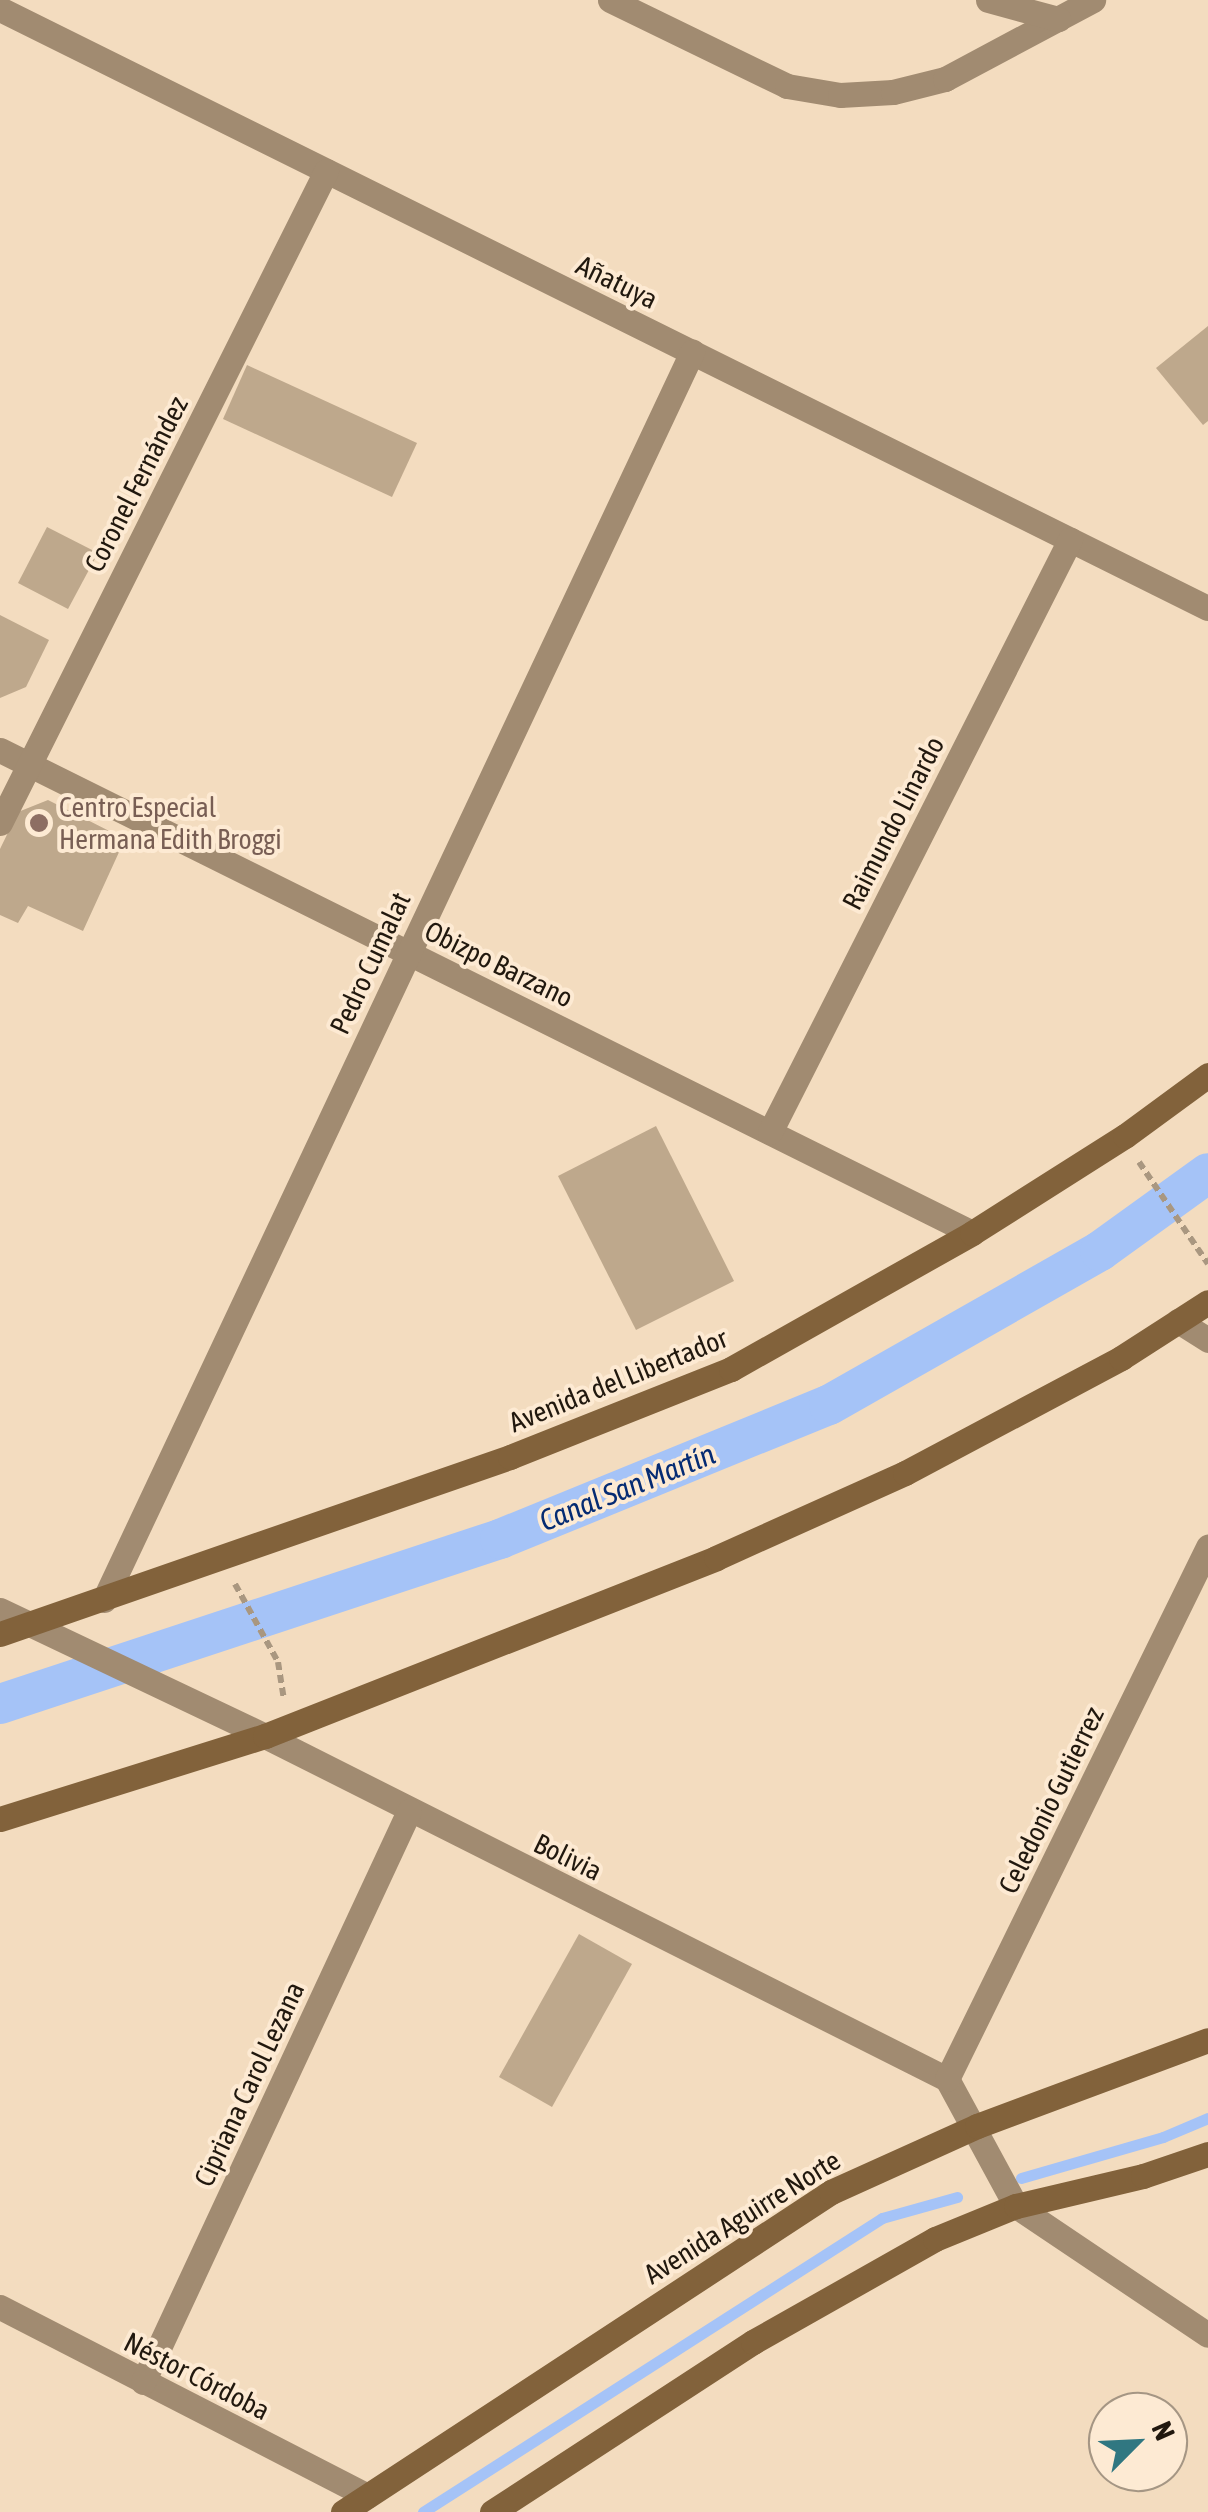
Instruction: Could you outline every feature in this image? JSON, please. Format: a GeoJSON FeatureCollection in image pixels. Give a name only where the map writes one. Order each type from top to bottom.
{"type":"FeatureCollection","features":[{"type":"Feature","properties":{"kind":"street"},"geometry":{"type":"LineString","coordinates":[[610,0],[787,86],[840,95],[892,92],[945,79],[1093,0]]}},
{"type":"Feature","properties":{"kind":"street"},"geometry":{"type":"LineString","coordinates":[[988,0],[1058,18]]}},
{"type":"Feature","properties":{"kind":"street","name":"Añatuya"},"geometry":{"type":"LineString","coordinates":[[0,9],[1208,608]]}},
{"type":"Feature","properties":{"kind":"street","name":"Coronel Fernández"},"geometry":{"type":"LineString","coordinates":[[0,823],[326,171]]}},
{"type":"Feature","properties":{"kind":"street","name":"Pedro Cumalat"},"geometry":{"type":"LineString","coordinates":[[104,1600],[692,352]]}},
{"type":"Feature","properties":{"kind":"street","name":"Raimundo Linardo"},"geometry":{"type":"LineString","coordinates":[[770,1132],[1070,540]]}},
{"type":"Feature","properties":{"kind":"street","name":"Obizpo Barzano"},"geometry":{"type":"LineString","coordinates":[[0,750],[972,1233]]}},
{"type":"Feature","properties":{"kind":"street","name":"Avenida del Libertador"},"geometry":{"type":"LineString","coordinates":[[0,1634],[510,1457],[730,1369],[972,1233],[1125,1136],[1208,1076]]}},
{"type":"Feature","properties":{"kind":"street"},"geometry":{"type":"LineString","coordinates":[[0,1818],[265,1736],[716,1558],[906,1474],[1122,1358],[1208,1302]]}},
{"type":"Feature","properties":{"kind":"street"},"geometry":{"type":"LineString","coordinates":[[1178,1321],[1208,1340]]}},
{"type":"Feature","properties":{"kind":"street","name":"Celedonio Gutierrez"},"geometry":{"type":"LineString","coordinates":[[948,2079],[1208,1547]]}},
{"type":"Feature","properties":{"kind":"street","name":"Bolivia"},"geometry":{"type":"LineString","coordinates":[[0,1610],[265,1736],[948,2079]]}},
{"type":"Feature","properties":{"kind":"street","name":"Cipriana Carol Lezana"},"geometry":{"type":"LineString","coordinates":[[143,2382],[409,1811]]}},
{"type":"Feature","properties":{"kind":"street","name":"Avenida Aguirre Norte"},"geometry":{"type":"LineString","coordinates":[[344,2512],[831,2192],[977,2126],[1208,2040]]}},
{"type":"Feature","properties":{"kind":"street"},"geometry":{"type":"LineString","coordinates":[[948,2079],[977,2126],[1016,2206],[1208,2335]]}},
{"type":"Feature","properties":{"kind":"street"},"geometry":{"type":"LineString","coordinates":[[492,2512],[752,2342],[936,2239],[1016,2206],[1144,2176],[1208,2154]]}},
{"type":"Feature","properties":{"kind":"street","name":"Néstor Córdoba"},"geometry":{"type":"LineString","coordinates":[[0,2307],[368,2496]]}},
{"type":"Feature","properties":{"kind":"path"},"geometry":{"type":"LineString","coordinates":[[1144,1171],[1208,1264]]}},
{"type":"Feature","properties":{"kind":"path"},"geometry":{"type":"LineString","coordinates":[[244,1601],[278,1662]]}},
{"type":"Feature","properties":{"kind":"building"},"geometry":{"type":"Polygon","coordinates":[[[1208,326],[1208,421],[1203,425],[1156,368],[1208,326]]]}},
{"type":"Feature","properties":{"kind":"building"},"geometry":{"type":"Polygon","coordinates":[[[247,365],[417,443],[392,497],[223,419],[247,365]]]}},
{"type":"Feature","properties":{"kind":"building"},"geometry":{"type":"Polygon","coordinates":[[[47,527],[98,553],[68,609],[18,583],[47,527]]]}},
{"type":"Feature","properties":{"kind":"building"},"geometry":{"type":"Polygon","coordinates":[[[0,615],[49,640],[26,687],[0,698],[0,615]]]}},
{"type":"Feature","properties":{"kind":"building"},"geometry":{"type":"Polygon","coordinates":[[[48,800],[125,839],[83,931],[28,906],[18,923],[0,915],[0,849],[18,812],[48,800]]]}},
{"type":"Feature","properties":{"kind":"building"},"geometry":{"type":"Polygon","coordinates":[[[656,1126],[734,1281],[636,1330],[558,1176],[656,1126]]]}},
{"type":"Feature","properties":{"kind":"building"},"geometry":{"type":"Polygon","coordinates":[[[579,1934],[632,1964],[552,2107],[499,2077],[579,1934]]]}},
{"type":"Feature","properties":{"kind":"waterway","name":"Canal San Martín"},"geometry":{"type":"LineString","coordinates":[[0,1704],[500,1539],[829,1405],[1100,1251],[1208,1173]]}},
{"type":"Feature","properties":{"kind":"waterway"},"geometry":{"type":"LineString","coordinates":[[1021,2178],[1163,2137],[1208,2118]]}},
{"type":"Feature","properties":{"kind":"waterway"},"geometry":{"type":"LineString","coordinates":[[423,2512],[882,2218],[957,2197]]}},
{"type":"Feature","properties":{"kind":"place","name":"Centro Especial Hermana Edith Broggi"},"geometry":{"type":"Point","coordinates":[39,823]}}]}
